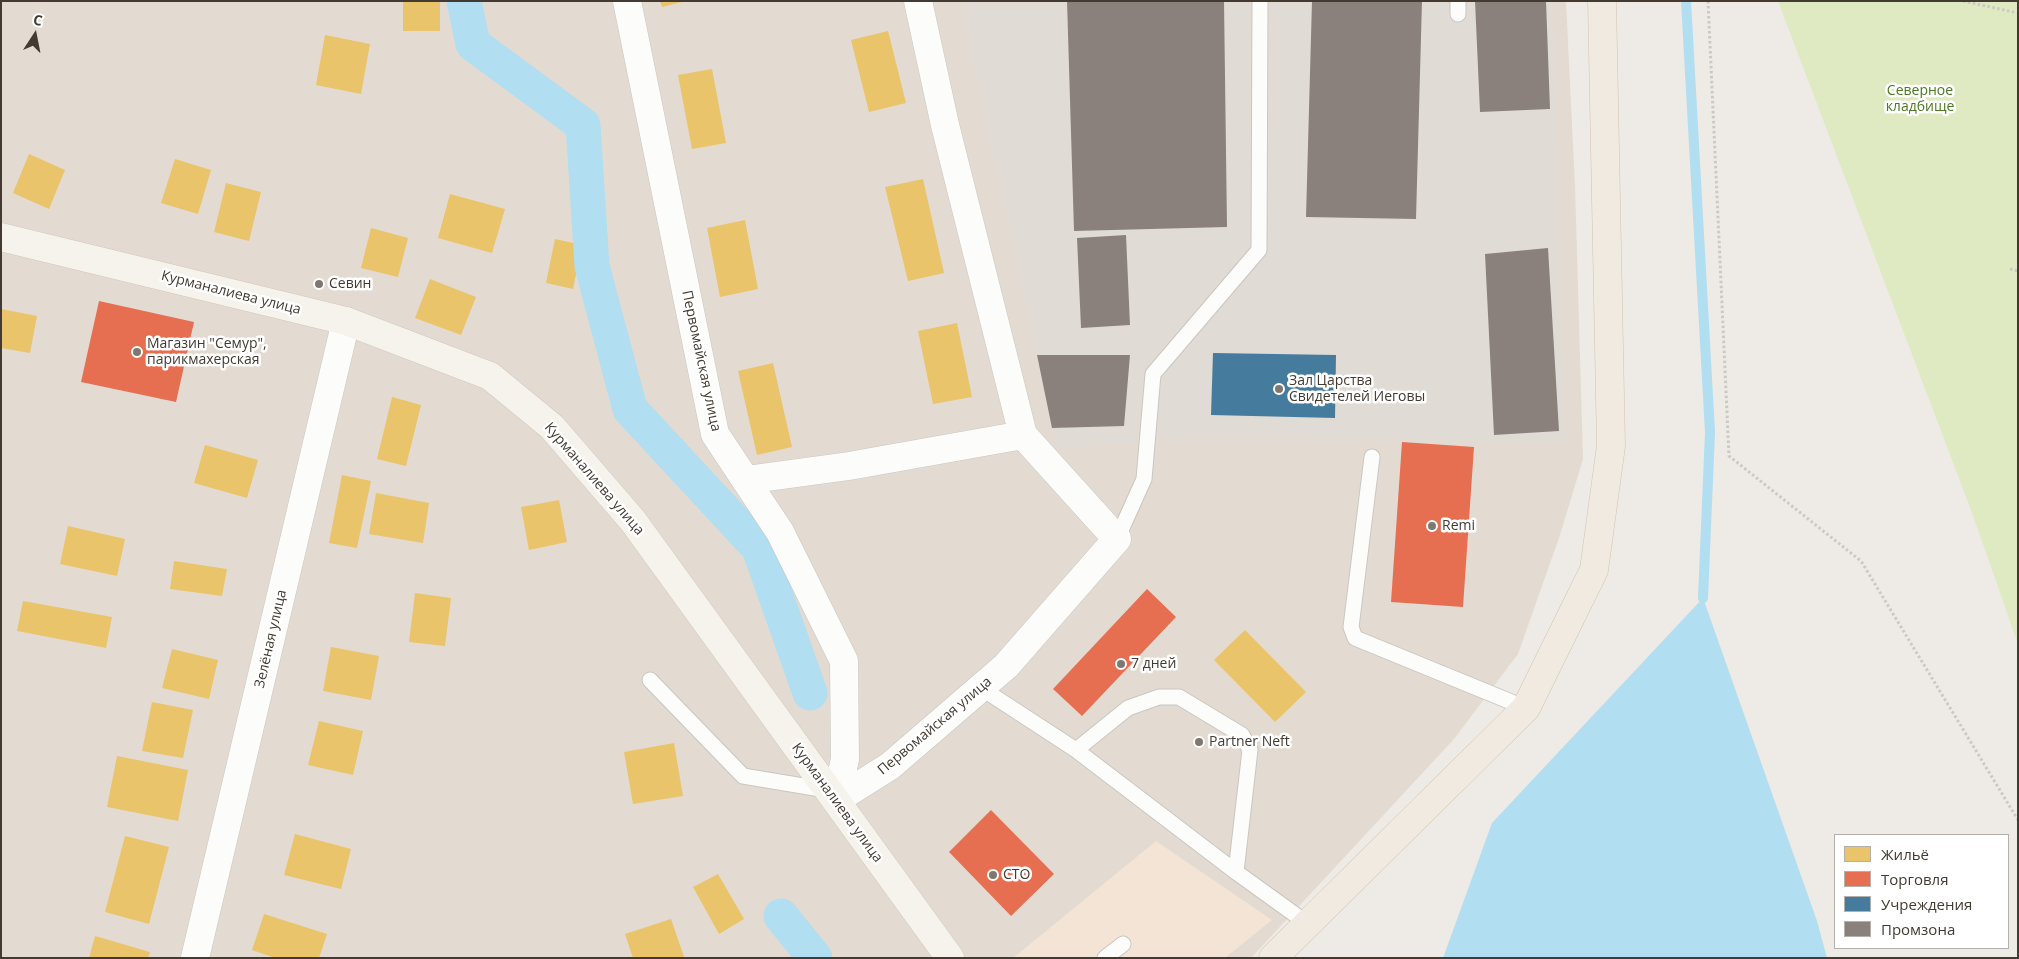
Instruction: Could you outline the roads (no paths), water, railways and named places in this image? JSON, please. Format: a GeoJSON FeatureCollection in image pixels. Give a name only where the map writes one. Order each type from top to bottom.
{"type":"FeatureCollection","features":[{"type":"Feature","properties":{"kind":"main road"},"geometry":{"type":"LineString","coordinates":[[1273,958],[1526,708],[1594,570],[1611,446],[1602,1]]}},
{"type":"Feature","properties":{"kind":"main road","name":"Курманалиева улица"},"geometry":{"type":"LineString","coordinates":[[1,237],[346,321],[490,376],[552,427],[633,521],[950,958]]}},
{"type":"Feature","properties":{"kind":"street","name":"Первомайская улица"},"geometry":{"type":"LineString","coordinates":[[627,1],[715,434],[780,532],[844,661],[845,759],[831,795]]}},
{"type":"Feature","properties":{"kind":"street"},"geometry":{"type":"LineString","coordinates":[[918,1],[946,125],[1023,435],[1116,540]]}},
{"type":"Feature","properties":{"kind":"street","name":"Зелёная улица"},"geometry":{"type":"LineString","coordinates":[[195,958],[346,321]]}},
{"type":"Feature","properties":{"kind":"street"},"geometry":{"type":"LineString","coordinates":[[746,480],[849,466],[1023,435]]}},
{"type":"Feature","properties":{"kind":"street","name":"Первомайская улица"},"geometry":{"type":"LineString","coordinates":[[831,795],[890,766],[1006,666],[1116,540]]}},
{"type":"Feature","properties":{"kind":"lane"},"geometry":{"type":"LineString","coordinates":[[1116,540],[1144,479],[1153,374],[1259,250],[1260,1]]}},
{"type":"Feature","properties":{"kind":"lane"},"geometry":{"type":"LineString","coordinates":[[1372,457],[1351,627],[1355,638],[1526,708]]}},
{"type":"Feature","properties":{"kind":"lane"},"geometry":{"type":"LineString","coordinates":[[650,680],[743,776],[831,795]]}},
{"type":"Feature","properties":{"kind":"lane"},"geometry":{"type":"LineString","coordinates":[[981,688],[1076,750],[1236,872],[1308,924]]}},
{"type":"Feature","properties":{"kind":"lane"},"geometry":{"type":"LineString","coordinates":[[1076,750],[1128,708],[1159,698],[1179,697],[1242,734],[1250,750],[1236,872]]}},
{"type":"Feature","properties":{"kind":"lane"},"geometry":{"type":"LineString","coordinates":[[1105,958],[1123,944]]}},
{"type":"Feature","properties":{"kind":"water"},"geometry":{"type":"Polygon","coordinates":[[[1703,598],[1817,921],[1827,958],[1443,958],[1492,823],[1703,598]]]}},
{"type":"Feature","properties":{"kind":"waterway"},"geometry":{"type":"LineString","coordinates":[[464,1],[473,44],[583,125],[592,266],[630,409],[759,548],[810,693]]}},
{"type":"Feature","properties":{"kind":"waterway"},"geometry":{"type":"LineString","coordinates":[[1686,1],[1710,432],[1703,598]]}},
{"type":"Feature","properties":{"kind":"waterway"},"geometry":{"type":"LineString","coordinates":[[781,916],[815,958]]}},
{"type":"Feature","properties":{"kind":"place","name":"Севин"},"geometry":{"type":"Point","coordinates":[319,284]}},
{"type":"Feature","properties":{"kind":"place","name":"Магазин \"Семур\", парикмахерская"},"geometry":{"type":"Point","coordinates":[137,352]}},
{"type":"Feature","properties":{"kind":"place","name":"Зал Царства Свидетелей Иеговы"},"geometry":{"type":"Point","coordinates":[1279,389]}},
{"type":"Feature","properties":{"kind":"place","name":"Remi"},"geometry":{"type":"Point","coordinates":[1432,526]}},
{"type":"Feature","properties":{"kind":"place","name":"7 дней"},"geometry":{"type":"Point","coordinates":[1121,664]}},
{"type":"Feature","properties":{"kind":"place","name":"Partner Neft"},"geometry":{"type":"Point","coordinates":[1199,742]}},
{"type":"Feature","properties":{"kind":"place","name":"СТО"},"geometry":{"type":"Point","coordinates":[993,875]}},
{"type":"Feature","properties":{"kind":"park label","name":"Северное кладбище"},"geometry":{"type":"Point","coordinates":[1920,99]}}]}
